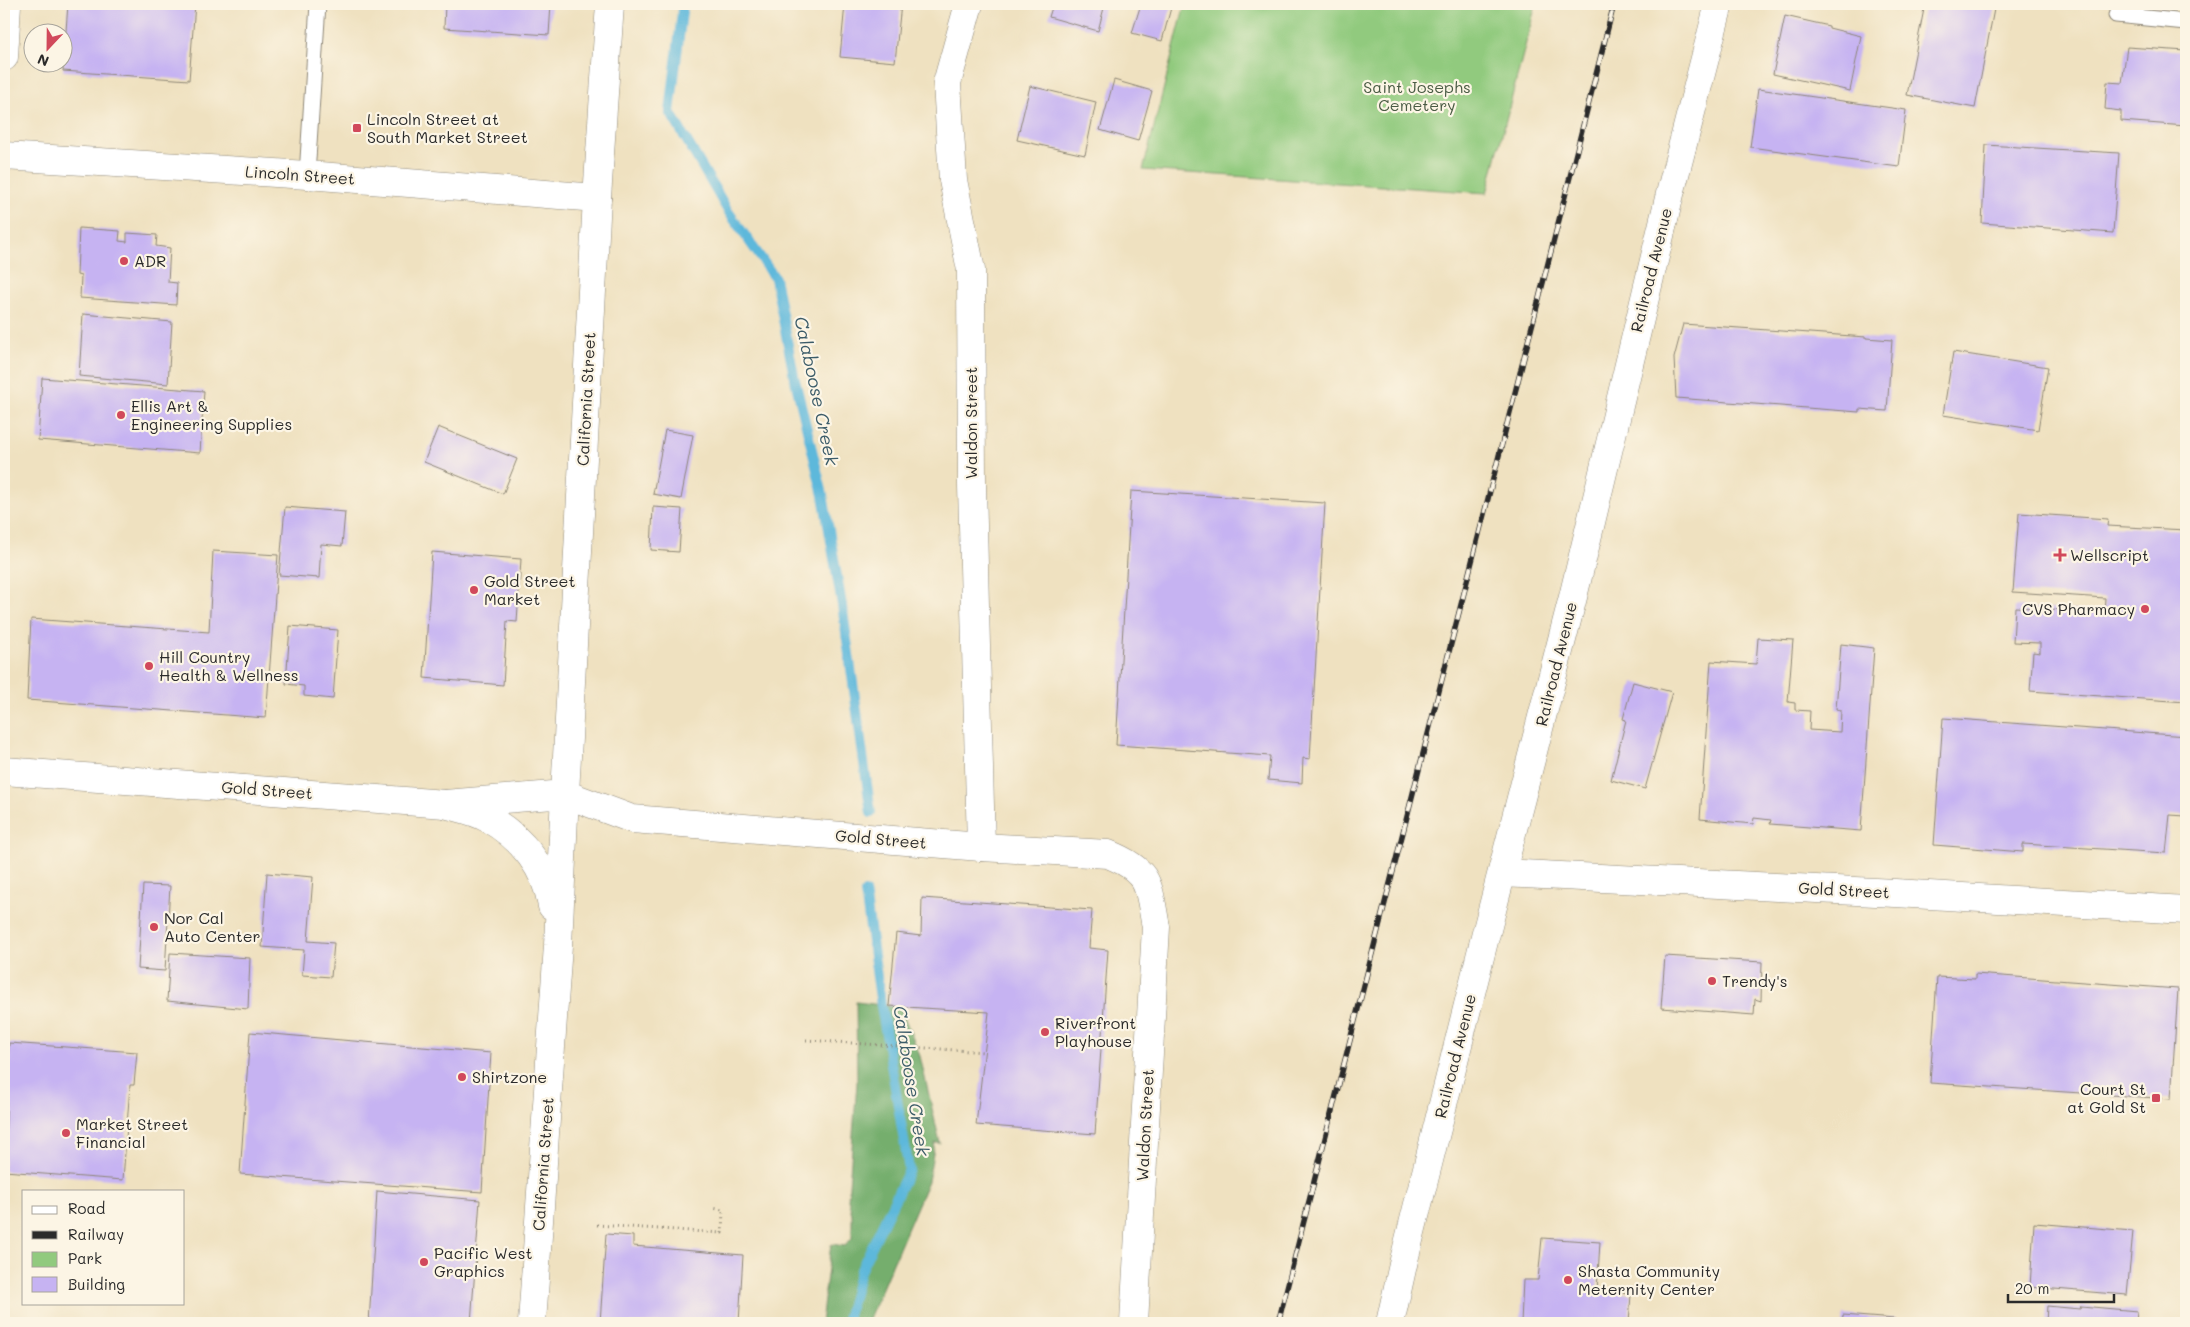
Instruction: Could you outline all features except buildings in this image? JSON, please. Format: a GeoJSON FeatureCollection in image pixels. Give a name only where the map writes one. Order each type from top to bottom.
{"type":"FeatureCollection","features":[{"type":"Feature","properties":{"kind":"street"},"geometry":{"type":"LineString","coordinates":[[4,57],[7,4]]}},
{"type":"Feature","properties":{"kind":"street","name":"California Street"},"geometry":{"type":"LineString","coordinates":[[532,1323],[558,945],[564,794],[597,198],[610,4]]}},
{"type":"Feature","properties":{"kind":"street","name":"Waldon Street"},"geometry":{"type":"LineString","coordinates":[[969,4],[948,83],[953,180],[971,270],[972,485],[981,847]]}},
{"type":"Feature","properties":{"kind":"street","name":"Railroad Avenue"},"geometry":{"type":"LineString","coordinates":[[1390,1323],[1409,1241],[1573,597],[1718,4]]}},
{"type":"Feature","properties":{"kind":"street","name":"Lincoln Street"},"geometry":{"type":"LineString","coordinates":[[4,156],[307,175],[597,198]]}},
{"type":"Feature","properties":{"kind":"street","name":"Gold Street"},"geometry":{"type":"LineString","coordinates":[[4,771],[445,804],[488,818],[520,841]]}},
{"type":"Feature","properties":{"kind":"street"},"geometry":{"type":"LineString","coordinates":[[445,804],[564,794]]}},
{"type":"Feature","properties":{"kind":"street","name":"Gold Street"},"geometry":{"type":"LineString","coordinates":[[564,794],[632,819],[981,847],[1108,854],[1127,862],[1148,881],[1156,927]]}},
{"type":"Feature","properties":{"kind":"street","name":"California Street"},"geometry":{"type":"LineString","coordinates":[[520,841],[541,870],[552,903],[558,945]]}},
{"type":"Feature","properties":{"kind":"street","name":"Gold Street"},"geometry":{"type":"LineString","coordinates":[[1502,873],[1905,893],[2186,910]]}},
{"type":"Feature","properties":{"kind":"street","name":"Waldon Street"},"geometry":{"type":"LineString","coordinates":[[1134,1323],[1156,927]]}},
{"type":"Feature","properties":{"kind":"lane"},"geometry":{"type":"LineString","coordinates":[[307,175],[318,4]]}},
{"type":"Feature","properties":{"kind":"lane"},"geometry":{"type":"LineString","coordinates":[[2116,15],[2186,22]]}},
{"type":"Feature","properties":{"kind":"path"},"geometry":{"type":"LineString","coordinates":[[806,1040],[985,1052]]}},
{"type":"Feature","properties":{"kind":"path"},"geometry":{"type":"LineString","coordinates":[[597,1225],[722,1233],[723,1210],[714,1208]]}},
{"type":"Feature","properties":{"kind":"green space","name":"Saint Josephs Cemetery"},"geometry":{"type":"Polygon","coordinates":[[[1185,4],[1536,4],[1487,193],[1143,170],[1185,4]]]}},
{"type":"Feature","properties":{"kind":"green space"},"geometry":{"type":"Polygon","coordinates":[[[856,1002],[900,1007],[920,1056],[940,1143],[935,1143],[928,1181],[867,1323],[821,1323],[831,1244],[845,1246],[852,1238],[852,1214],[848,1199],[857,1083],[856,1002]]]}},
{"type":"Feature","properties":{"kind":"waterway","name":"Calaboose Creek"},"geometry":{"type":"LineString","coordinates":[[683,4],[670,112],[728,211],[775,278],[794,376],[823,495],[843,611],[871,813]]}},
{"type":"Feature","properties":{"kind":"waterway","name":"Calaboose Creek"},"geometry":{"type":"LineString","coordinates":[[846,1323],[860,1271],[909,1170],[881,1005],[865,892]]}},
{"type":"Feature","properties":{"kind":"railway"},"geometry":{"type":"LineString","coordinates":[[1278,1323],[1614,4]]}},
{"type":"Feature","properties":{"kind":"place","name":"Lincoln Street at South Market Street"},"geometry":{"type":"Point","coordinates":[357,128]}},
{"type":"Feature","properties":{"kind":"place","name":"ADR"},"geometry":{"type":"Point","coordinates":[124,261]}},
{"type":"Feature","properties":{"kind":"place","name":"Ellis Art & Engineering Supplies"},"geometry":{"type":"Point","coordinates":[121,415]}},
{"type":"Feature","properties":{"kind":"place","name":"Wellscript"},"geometry":{"type":"Point","coordinates":[2060,555]}},
{"type":"Feature","properties":{"kind":"place","name":"Gold Street Market"},"geometry":{"type":"Point","coordinates":[474,590]}},
{"type":"Feature","properties":{"kind":"place","name":"CVS Pharmacy"},"geometry":{"type":"Point","coordinates":[2145,609]}},
{"type":"Feature","properties":{"kind":"place","name":"Hill Country Health & Wellness"},"geometry":{"type":"Point","coordinates":[149,666]}},
{"type":"Feature","properties":{"kind":"place","name":"Nor Cal Auto Center"},"geometry":{"type":"Point","coordinates":[154,927]}},
{"type":"Feature","properties":{"kind":"place","name":"Trendy's"},"geometry":{"type":"Point","coordinates":[1712,981]}},
{"type":"Feature","properties":{"kind":"place","name":"Riverfront Playhouse"},"geometry":{"type":"Point","coordinates":[1045,1032]}},
{"type":"Feature","properties":{"kind":"place","name":"Shirtzone"},"geometry":{"type":"Point","coordinates":[462,1077]}},
{"type":"Feature","properties":{"kind":"place","name":"Court St at Gold St"},"geometry":{"type":"Point","coordinates":[2156,1098]}},
{"type":"Feature","properties":{"kind":"place","name":"Market Street Financial"},"geometry":{"type":"Point","coordinates":[66,1133]}},
{"type":"Feature","properties":{"kind":"place","name":"Pacific West Graphics"},"geometry":{"type":"Point","coordinates":[424,1262]}},
{"type":"Feature","properties":{"kind":"place","name":"Shasta Community Meternity Center"},"geometry":{"type":"Point","coordinates":[1568,1280]}}]}
